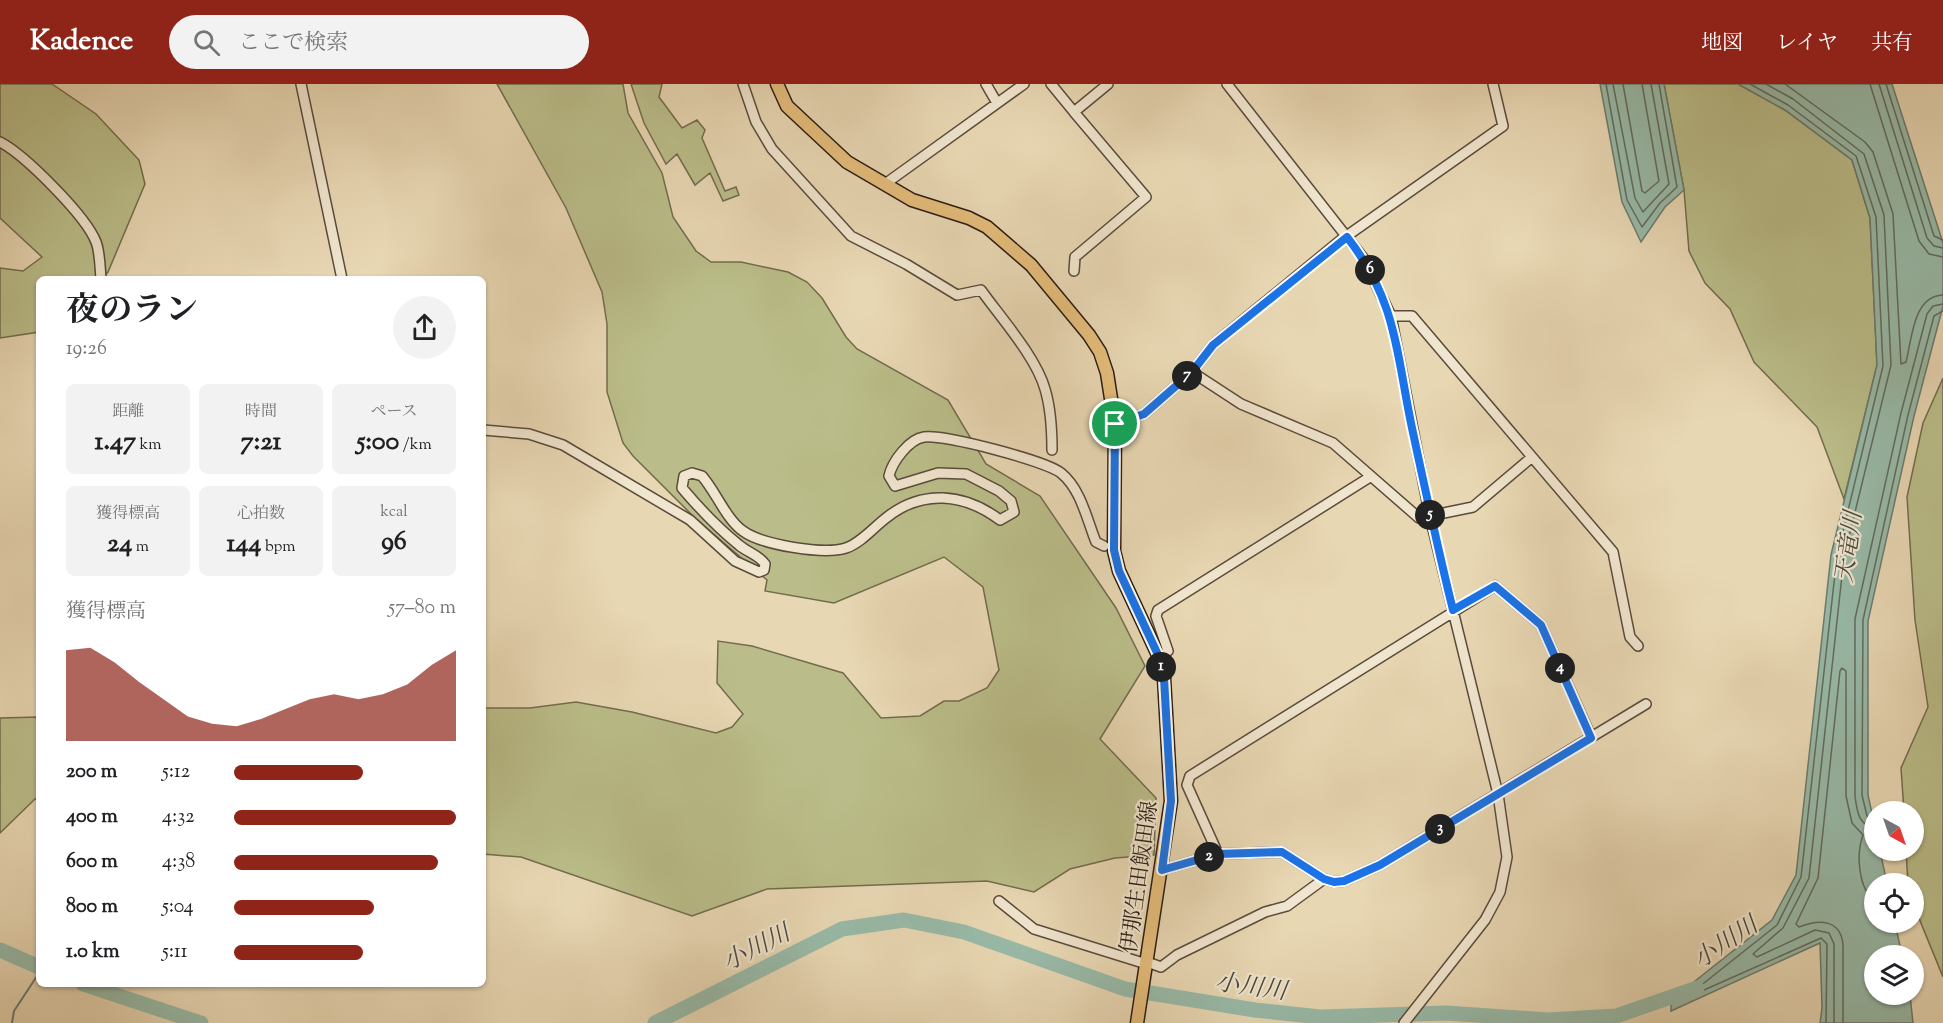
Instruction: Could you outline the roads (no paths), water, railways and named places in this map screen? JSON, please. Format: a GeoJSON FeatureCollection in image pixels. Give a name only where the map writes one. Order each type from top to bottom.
{"type":"FeatureCollection","features":[{"type":"Feature","properties":{"kind":"main road","name":"伊那生田飯田線"},"geometry":{"type":"LineString","coordinates":[[777,84],[787,106],[847,162],[912,200],[969,218],[987,227],[1031,265],[1089,335],[1100,352],[1107,374],[1115,424],[1114,550],[1119,571],[1159,657],[1166,700],[1171,801],[1137,1018]]}},
{"type":"Feature","properties":{"kind":"street"},"geometry":{"type":"LineString","coordinates":[[302,84],[341,276]]}},
{"type":"Feature","properties":{"kind":"street"},"geometry":{"type":"LineString","coordinates":[[743,84],[756,123],[772,149],[851,236],[906,264],[957,295],[981,290],[1027,355],[1044,387],[1051,420],[1052,450]]}},
{"type":"Feature","properties":{"kind":"street"},"geometry":{"type":"LineString","coordinates":[[986,84],[998,103]]}},
{"type":"Feature","properties":{"kind":"street"},"geometry":{"type":"LineString","coordinates":[[885,184],[1024,84]]}},
{"type":"Feature","properties":{"kind":"street"},"geometry":{"type":"LineString","coordinates":[[1051,84],[1146,197],[1076,257],[1074,271]]}},
{"type":"Feature","properties":{"kind":"street"},"geometry":{"type":"LineString","coordinates":[[1074,112],[1108,84]]}},
{"type":"Feature","properties":{"kind":"street"},"geometry":{"type":"LineString","coordinates":[[1227,84],[1364,259],[1391,316],[1430,517],[1498,794],[1508,857],[1500,892],[1485,920],[1404,1023]]}},
{"type":"Feature","properties":{"kind":"street"},"geometry":{"type":"LineString","coordinates":[[1115,424],[1144,414],[1192,372],[1213,345],[1347,237],[1503,126],[1493,84]]}},
{"type":"Feature","properties":{"kind":"street"},"geometry":{"type":"LineString","coordinates":[[0,142],[13,149],[45,179],[88,229],[97,242],[101,276]]}},
{"type":"Feature","properties":{"kind":"street"},"geometry":{"type":"LineString","coordinates":[[1391,316],[1412,316],[1613,552],[1630,637],[1638,646]]}},
{"type":"Feature","properties":{"kind":"street"},"geometry":{"type":"LineString","coordinates":[[1192,372],[1241,404],[1333,443],[1419,518],[1473,507],[1532,457]]}},
{"type":"Feature","properties":{"kind":"street"},"geometry":{"type":"LineString","coordinates":[[486,430],[529,434],[563,445],[690,520],[735,561],[759,572],[764,570],[765,564],[762,559],[739,545],[694,502],[682,488],[684,476],[692,473],[702,476],[742,531],[789,548],[845,549],[893,513],[916,500],[930,497],[975,504],[1000,520],[1014,512],[1011,501],[999,490],[966,474],[938,473],[895,486],[890,476],[891,469],[914,440],[923,437],[957,441],[1053,468],[1073,485],[1096,543],[1104,546]]}},
{"type":"Feature","properties":{"kind":"street"},"geometry":{"type":"LineString","coordinates":[[1159,657],[1168,651],[1156,616],[1158,610],[1370,477]]}},
{"type":"Feature","properties":{"kind":"street"},"geometry":{"type":"LineString","coordinates":[[1218,854],[1187,785],[1190,776],[1453,610],[1495,586],[1541,625],[1591,738]]}},
{"type":"Feature","properties":{"kind":"street"},"geometry":{"type":"LineString","coordinates":[[1162,870],[1218,854],[1282,852],[1324,879],[1334,882],[1344,881],[1380,865],[1646,704]]}},
{"type":"Feature","properties":{"kind":"street"},"geometry":{"type":"LineString","coordinates":[[999,901],[1034,929],[1144,964],[1161,967],[1177,955],[1265,912],[1287,906],[1324,879]]}},
{"type":"Feature","properties":{"kind":"water"},"geometry":{"type":"Polygon","coordinates":[[[1600,84],[1664,84],[1684,190],[1665,207],[1641,242],[1622,202],[1600,84]]]}},
{"type":"Feature","properties":{"kind":"water","name":"天竜川"},"geometry":{"type":"Polygon","coordinates":[[[1738,84],[1892,84],[1943,243],[1943,306],[1914,416],[1868,621],[1869,801],[1864,801],[1864,861],[1882,861],[1885,873],[1864,873],[1864,933],[1897,933],[1900,945],[1864,945],[1864,1005],[1911,1005],[1913,1023],[1820,1023],[1822,1008],[1820,943],[1671,1011],[1671,1000],[1772,920],[1796,875],[1831,555],[1877,365],[1870,218],[1852,160],[1785,110],[1738,84]]]}},
{"type":"Feature","properties":{"kind":"waterway","name":"小川川"},"geometry":{"type":"LineString","coordinates":[[655,1023],[842,929],[904,920],[964,932],[1125,989],[1255,1010],[1320,1017],[1447,1013],[1548,1020],[1616,1016],[1697,988]]}},
{"type":"Feature","properties":{"kind":"waterway","name":"小川川"},"geometry":{"type":"LineString","coordinates":[[0,950],[36,966]]}},
{"type":"Feature","properties":{"kind":"waterway"},"geometry":{"type":"LineString","coordinates":[[12,1023],[14,1011],[36,978]]}},
{"type":"Feature","properties":{"kind":"waterway","name":"小川川"},"geometry":{"type":"LineString","coordinates":[[92,987],[201,1023]]}}]}
